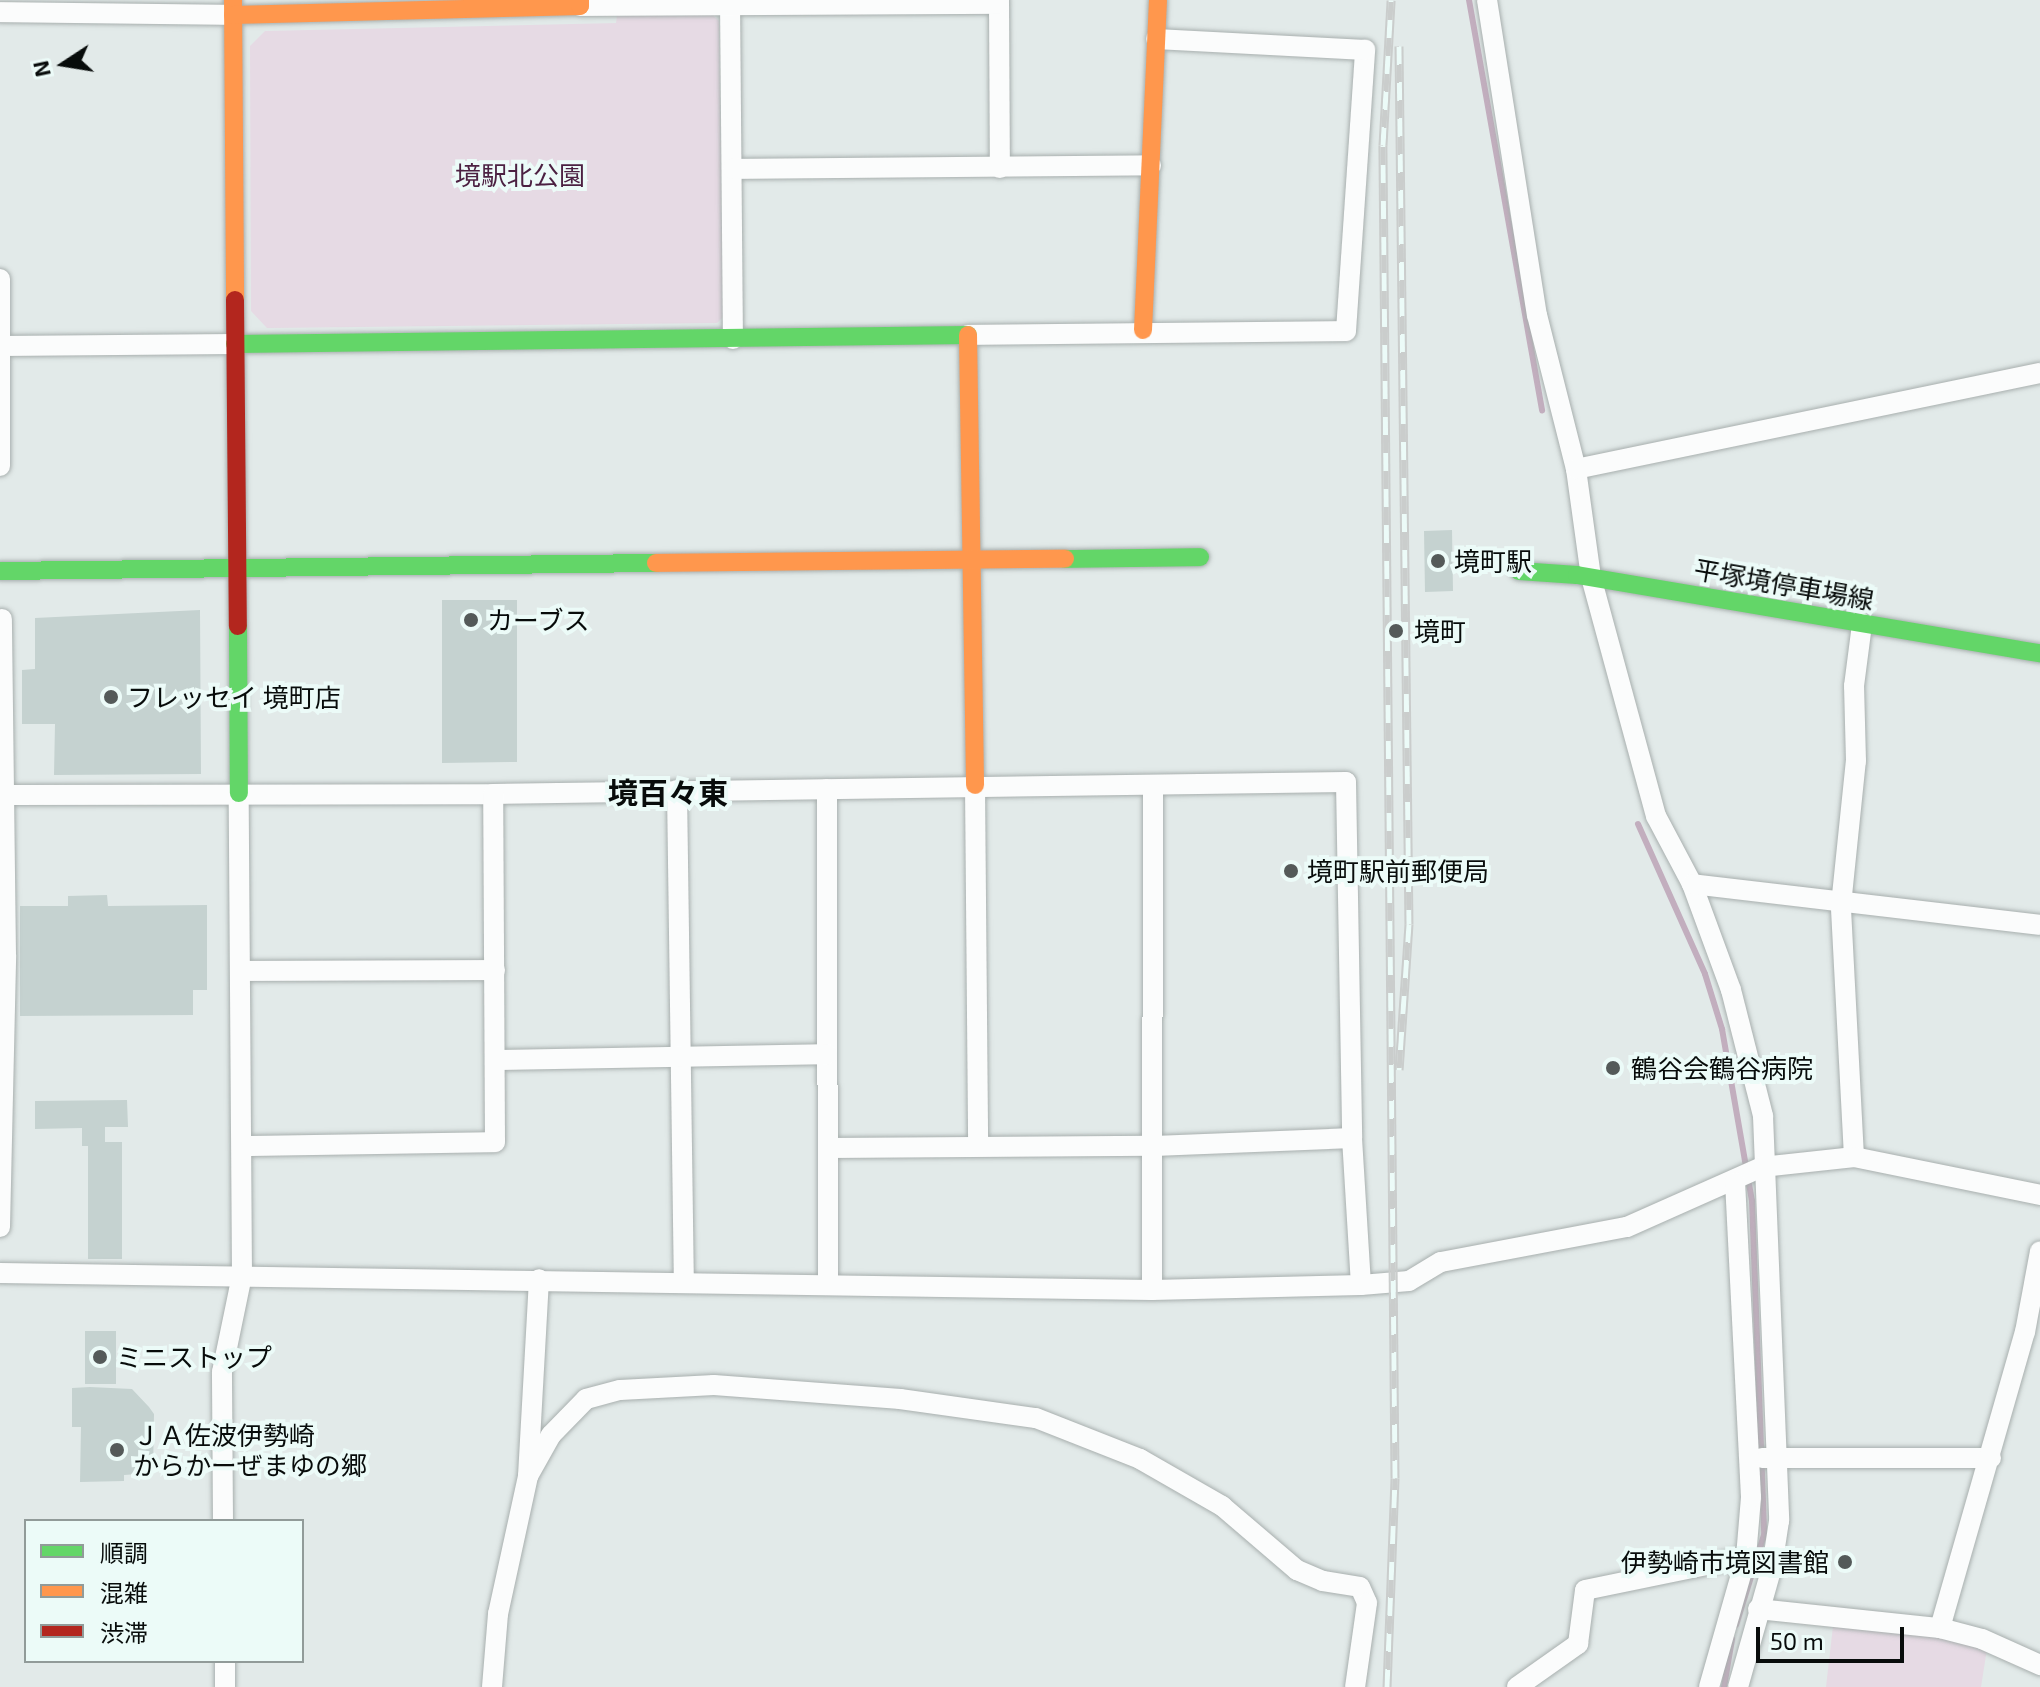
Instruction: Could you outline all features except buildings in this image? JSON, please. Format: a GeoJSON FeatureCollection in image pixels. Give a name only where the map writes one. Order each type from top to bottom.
{"type":"FeatureCollection","features":[{"type":"Feature","properties":{"kind":"street"},"geometry":{"type":"LineString","coordinates":[[1143,330],[1158,0]]}},
{"type":"Feature","properties":{"kind":"street"},"geometry":{"type":"LineString","coordinates":[[1487,0],[1537,315],[1576,469],[1577,576],[1656,816],[1692,884],[1731,990],[1763,1116],[1762,1167],[1779,1521],[1772,1567],[1738,1687]]}},
{"type":"Feature","properties":{"kind":"street"},"geometry":{"type":"LineString","coordinates":[[0,12],[580,3],[999,2],[1000,168]]}},
{"type":"Feature","properties":{"kind":"street"},"geometry":{"type":"LineString","coordinates":[[730,4],[733,339]]}},
{"type":"Feature","properties":{"kind":"street"},"geometry":{"type":"LineString","coordinates":[[223,1519],[222,1372],[242,1275],[244,1146],[233,7]]}},
{"type":"Feature","properties":{"kind":"street"},"geometry":{"type":"LineString","coordinates":[[1,346],[733,339],[1143,330],[1346,331],[1365,50],[1156,39]]}},
{"type":"Feature","properties":{"kind":"street"},"geometry":{"type":"LineString","coordinates":[[733,169],[1151,165]]}},
{"type":"Feature","properties":{"kind":"street"},"geometry":{"type":"LineString","coordinates":[[0,279],[0,466]]}},
{"type":"Feature","properties":{"kind":"street"},"geometry":{"type":"LineString","coordinates":[[968,335],[978,1143]]}},
{"type":"Feature","properties":{"kind":"street"},"geometry":{"type":"LineString","coordinates":[[1576,469],[2040,373]]}},
{"type":"Feature","properties":{"kind":"street"},"geometry":{"type":"LineString","coordinates":[[0,571],[237,571],[1200,557]]}},
{"type":"Feature","properties":{"kind":"street","name":"平塚境停車場線"},"geometry":{"type":"LineString","coordinates":[[1519,571],[1577,576],[2040,653]]}},
{"type":"Feature","properties":{"kind":"street"},"geometry":{"type":"LineString","coordinates":[[0,1227],[6,795],[2,619]]}},
{"type":"Feature","properties":{"kind":"street"},"geometry":{"type":"LineString","coordinates":[[1854,1157],[1841,905],[1862,624]]}},
{"type":"Feature","properties":{"kind":"street"},"geometry":{"type":"LineString","coordinates":[[6,795],[493,794],[1346,782],[1352,1138],[1361,1285]]}},
{"type":"Feature","properties":{"kind":"street"},"geometry":{"type":"LineString","coordinates":[[1152,1290],[1153,785]]}},
{"type":"Feature","properties":{"kind":"street"},"geometry":{"type":"LineString","coordinates":[[827,789],[828,1283]]}},
{"type":"Feature","properties":{"kind":"street"},"geometry":{"type":"LineString","coordinates":[[677,790],[684,1280]]}},
{"type":"Feature","properties":{"kind":"street"},"geometry":{"type":"LineString","coordinates":[[244,1146],[495,1142],[493,794]]}},
{"type":"Feature","properties":{"kind":"street"},"geometry":{"type":"LineString","coordinates":[[1692,884],[1841,905],[2040,925]]}},
{"type":"Feature","properties":{"kind":"street"},"geometry":{"type":"LineString","coordinates":[[242,971],[495,970]]}},
{"type":"Feature","properties":{"kind":"street"},"geometry":{"type":"LineString","coordinates":[[495,1060],[827,1054]]}},
{"type":"Feature","properties":{"kind":"street"},"geometry":{"type":"LineString","coordinates":[[829,1148],[978,1143],[1154,1146],[1352,1138]]}},
{"type":"Feature","properties":{"kind":"street"},"geometry":{"type":"LineString","coordinates":[[0,1273],[684,1280],[1152,1290],[1361,1285],[1409,1281],[1441,1262],[1627,1227],[1735,1182],[1762,1167],[1854,1157],[2040,1195]]}},
{"type":"Feature","properties":{"kind":"street"},"geometry":{"type":"LineString","coordinates":[[1709,1687],[1746,1557],[1750,1459],[1735,1182]]}},
{"type":"Feature","properties":{"kind":"street"},"geometry":{"type":"LineString","coordinates":[[1940,1628],[1991,1458],[2040,1251]]}},
{"type":"Feature","properties":{"kind":"street"},"geometry":{"type":"LineString","coordinates":[[492,1687],[498,1614],[528,1476],[539,1279]]}},
{"type":"Feature","properties":{"kind":"street"},"geometry":{"type":"LineString","coordinates":[[528,1476],[551,1435],[586,1399],[634,1389],[714,1385],[847,1394],[1036,1418],[1140,1459],[1222,1506],[1297,1570],[1323,1581],[1360,1587],[1367,1603],[1355,1687]]}},
{"type":"Feature","properties":{"kind":"street"},"geometry":{"type":"LineString","coordinates":[[1750,1459],[1991,1458]]}},
{"type":"Feature","properties":{"kind":"street"},"geometry":{"type":"LineString","coordinates":[[1517,1687],[1578,1644],[1585,1590],[1746,1557]]}},
{"type":"Feature","properties":{"kind":"street"},"geometry":{"type":"LineString","coordinates":[[1758,1609],[1940,1628],[1982,1639],[2040,1665]]}},
{"type":"Feature","properties":{"kind":"street"},"geometry":{"type":"LineString","coordinates":[[225,1663],[225,1687]]}},
{"type":"Feature","properties":{"kind":"green space","name":"境駅北公園"},"geometry":{"type":"Polygon","coordinates":[[[713,15],[719,21],[723,317],[717,323],[267,328],[251,311],[250,46],[265,31],[616,23],[617,16],[713,15]]]}},
{"type":"Feature","properties":{"kind":"green space"},"geometry":{"type":"Polygon","coordinates":[[[1833,1626],[1949,1638],[1987,1649],[1981,1687],[1826,1687],[1833,1626]]]}},
{"type":"Feature","properties":{"kind":"waterway"},"geometry":{"type":"LineString","coordinates":[[1469,0],[1542,411]]}},
{"type":"Feature","properties":{"kind":"waterway"},"geometry":{"type":"LineString","coordinates":[[1638,824],[1705,974],[1722,1029],[1752,1201],[1764,1535],[1736,1625]]}},
{"type":"Feature","properties":{"kind":"waterway"},"geometry":{"type":"LineString","coordinates":[[1724,1687],[1732,1639]]}},
{"type":"Feature","properties":{"kind":"railway"},"geometry":{"type":"LineString","coordinates":[[1387,1687],[1395,1478],[1383,145],[1391,0]]}},
{"type":"Feature","properties":{"kind":"railway"},"geometry":{"type":"LineString","coordinates":[[1399,46],[1409,924],[1399,1070]]}},
{"type":"Feature","properties":{"kind":"traffic: fast"},"geometry":{"type":"LineString","coordinates":[[235,344],[968,335]]}},
{"type":"Feature","properties":{"kind":"traffic: fast"},"geometry":{"type":"LineString","coordinates":[[1065,559],[1200,557]]}},
{"type":"Feature","properties":{"kind":"traffic: fast"},"geometry":{"type":"LineString","coordinates":[[0,571],[656,563]]}},
{"type":"Feature","properties":{"kind":"traffic: fast"},"geometry":{"type":"LineString","coordinates":[[1519,571],[1577,575],[2040,653]]}},
{"type":"Feature","properties":{"kind":"traffic: fast"},"geometry":{"type":"LineString","coordinates":[[238,626],[239,793]]}},
{"type":"Feature","properties":{"kind":"traffic: slow"},"geometry":{"type":"LineString","coordinates":[[233,0],[235,300]]}},
{"type":"Feature","properties":{"kind":"traffic: slow"},"geometry":{"type":"LineString","coordinates":[[233,15],[580,6],[580,0]]}},
{"type":"Feature","properties":{"kind":"traffic: slow"},"geometry":{"type":"LineString","coordinates":[[1143,330],[1158,0]]}},
{"type":"Feature","properties":{"kind":"traffic: slow"},"geometry":{"type":"LineString","coordinates":[[968,335],[975,785]]}},
{"type":"Feature","properties":{"kind":"traffic: slow"},"geometry":{"type":"LineString","coordinates":[[656,563],[1065,559]]}},
{"type":"Feature","properties":{"kind":"traffic: jam"},"geometry":{"type":"LineString","coordinates":[[235,300],[238,626]]}},
{"type":"Feature","properties":{"kind":"place","name":"境町駅"},"geometry":{"type":"Point","coordinates":[1438,561]}},
{"type":"Feature","properties":{"kind":"place","name":"カーブス"},"geometry":{"type":"Point","coordinates":[471,620]}},
{"type":"Feature","properties":{"kind":"place","name":"境町"},"geometry":{"type":"Point","coordinates":[1396,631]}},
{"type":"Feature","properties":{"kind":"place","name":"フレッセイ 境町店"},"geometry":{"type":"Point","coordinates":[111,697]}},
{"type":"Feature","properties":{"kind":"place","name":"境町駅前郵便局"},"geometry":{"type":"Point","coordinates":[1291,871]}},
{"type":"Feature","properties":{"kind":"place","name":"鶴谷会鶴谷病院"},"geometry":{"type":"Point","coordinates":[1613,1068]}},
{"type":"Feature","properties":{"kind":"place","name":"ミニストップ"},"geometry":{"type":"Point","coordinates":[100,1357]}},
{"type":"Feature","properties":{"kind":"place","name":"ＪＡ佐波伊勢崎 からかーぜまゆの郷"},"geometry":{"type":"Point","coordinates":[117,1450]}},
{"type":"Feature","properties":{"kind":"place","name":"伊勢崎市境図書館"},"geometry":{"type":"Point","coordinates":[1845,1562]}},
{"type":"Feature","properties":{"kind":"district","name":"境百々東"},"geometry":{"type":"Point","coordinates":[668,792]}}]}
